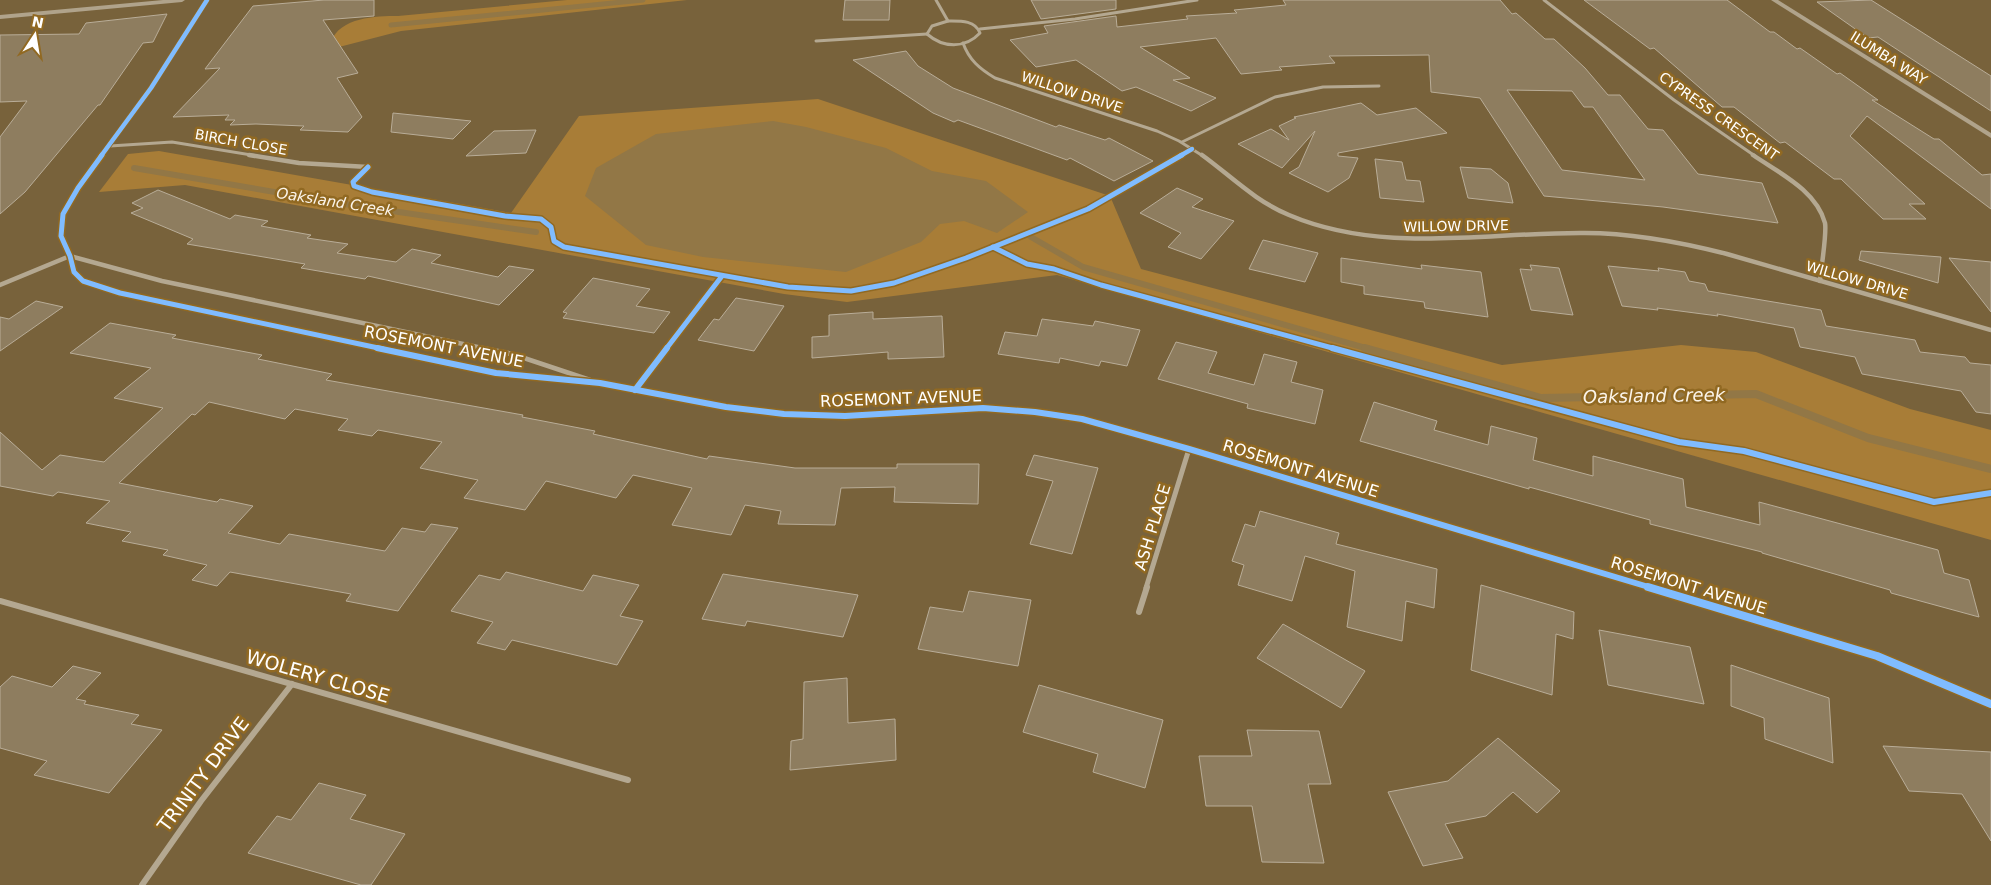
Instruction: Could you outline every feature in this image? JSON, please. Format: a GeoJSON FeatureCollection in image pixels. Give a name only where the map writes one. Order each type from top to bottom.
{"type":"FeatureCollection","features":[{"type":"Feature","properties":{"kind":"street"},"geometry":{"type":"LineString","coordinates":[[0,17],[182,0]]}},
{"type":"Feature","properties":{"kind":"street","name":"ROSEMONT AVENUE"},"geometry":{"type":"LineString","coordinates":[[207,0],[151,88],[78,188],[63,214],[61,236],[70,256],[74,272],[83,281],[120,293],[496,373],[600,383],[726,407],[784,414],[845,416],[983,408],[1035,412],[1082,420],[1189,449],[1877,656],[1991,704]]}},
{"type":"Feature","properties":{"kind":"street"},"geometry":{"type":"LineString","coordinates":[[936,0],[948,21]]}},
{"type":"Feature","properties":{"kind":"street"},"geometry":{"type":"LineString","coordinates":[[927,34],[932,26],[948,21],[968,22],[980,29],[1075,19],[1197,0]]}},
{"type":"Feature","properties":{"kind":"street","name":"CYPRESS CRESCENT"},"geometry":{"type":"LineString","coordinates":[[1544,0],[1674,100],[1798,186],[1815,201],[1825,224],[1820,281]]}},
{"type":"Feature","properties":{"kind":"street","name":"ILUMBA WAY"},"geometry":{"type":"LineString","coordinates":[[1774,0],[1991,136]]}},
{"type":"Feature","properties":{"kind":"street"},"geometry":{"type":"LineString","coordinates":[[927,34],[931,39],[940,43],[962,44],[977,38],[980,34],[980,29]]}},
{"type":"Feature","properties":{"kind":"street"},"geometry":{"type":"LineString","coordinates":[[816,41],[927,34]]}},
{"type":"Feature","properties":{"kind":"street","name":"WILLOW DRIVE"},"geometry":{"type":"LineString","coordinates":[[962,44],[967,56],[974,65],[995,78],[1152,129],[1182,142],[1215,164],[1252,195],[1278,210],[1301,220],[1356,234],[1387,238],[1430,239],[1593,234],[1647,237],[1705,249],[1991,330]]}},
{"type":"Feature","properties":{"kind":"street"},"geometry":{"type":"LineString","coordinates":[[1182,142],[1275,97],[1323,87],[1379,86]]}},
{"type":"Feature","properties":{"kind":"street","name":"BIRCH CLOSE"},"geometry":{"type":"LineString","coordinates":[[110,146],[172,142],[299,163],[368,166]]}},
{"type":"Feature","properties":{"kind":"street"},"geometry":{"type":"LineString","coordinates":[[0,285],[70,256]]}},
{"type":"Feature","properties":{"kind":"street","name":"ROSEMONT AVENUE"},"geometry":{"type":"LineString","coordinates":[[70,256],[162,281],[512,354],[600,383]]}},
{"type":"Feature","properties":{"kind":"street","name":"ASH PLACE"},"geometry":{"type":"LineString","coordinates":[[1139,612],[1189,449]]}},
{"type":"Feature","properties":{"kind":"street","name":"WOLERY CLOSE"},"geometry":{"type":"LineString","coordinates":[[0,601],[628,780]]}},
{"type":"Feature","properties":{"kind":"street","name":"TRINITY DRIVE"},"geometry":{"type":"LineString","coordinates":[[142,885],[201,800],[292,684]]}},
{"type":"Feature","properties":{"kind":"shaded area"},"geometry":{"type":"Polygon","coordinates":[[[567,0],[687,0],[401,31],[339,47],[331,42],[342,27],[370,18],[567,0]]]}},
{"type":"Feature","properties":{"kind":"shaded area"},"geometry":{"type":"Polygon","coordinates":[[[818,99],[1110,196],[1141,269],[1502,365],[1681,345],[1756,352],[1910,409],[1991,430],[1991,540],[1057,275],[847,302],[784,294],[185,185],[99,192],[128,154],[159,151],[511,213],[579,116],[818,99]]]}},
{"type":"Feature","properties":{"kind":"shaded area"},"geometry":{"type":"Polygon","coordinates":[[[773,121],[806,127],[886,148],[932,171],[986,181],[1028,212],[997,233],[964,221],[940,224],[921,242],[846,272],[703,257],[646,245],[585,196],[596,168],[656,134],[773,121]]]}},
{"type":"Feature","properties":{"kind":"building"},"geometry":{"type":"Polygon","coordinates":[[[324,0],[374,0],[374,16],[323,20],[358,73],[337,78],[362,117],[348,132],[300,130],[304,126],[230,125],[235,120],[225,120],[229,115],[173,117],[220,68],[205,69],[253,6],[324,0]]]}},
{"type":"Feature","properties":{"kind":"building"},"geometry":{"type":"Polygon","coordinates":[[[845,0],[890,0],[889,20],[843,20],[845,0]]]}},
{"type":"Feature","properties":{"kind":"building"},"geometry":{"type":"Polygon","coordinates":[[[1031,0],[1116,0],[1116,9],[1041,19],[1031,0]]]}},
{"type":"Feature","properties":{"kind":"building"},"geometry":{"type":"Polygon","coordinates":[[[1283,0],[1500,0],[1512,14],[1516,13],[1545,39],[1554,39],[1585,68],[1608,95],[1620,95],[1648,129],[1663,130],[1698,174],[1762,183],[1778,223],[1663,207],[1544,196],[1480,98],[1431,92],[1429,55],[1329,56],[1335,63],[1279,67],[1282,70],[1241,74],[1216,38],[1140,47],[1190,78],[1173,80],[1216,98],[1191,111],[1136,87],[1122,91],[1076,60],[1036,67],[1010,40],[1048,33],[1044,26],[1116,16],[1117,27],[1188,19],[1186,16],[1237,13],[1234,10],[1286,5],[1283,0]],[[1507,90],[1562,170],[1645,180],[1593,107],[1584,107],[1572,91],[1507,90]]]}},
{"type":"Feature","properties":{"kind":"building"},"geometry":{"type":"Polygon","coordinates":[[[1584,0],[1727,0],[1770,32],[1774,32],[1797,49],[1800,48],[1837,74],[1840,73],[1878,100],[1872,100],[1934,139],[1939,139],[1982,175],[1991,174],[1991,209],[1867,116],[1850,136],[1925,204],[1909,204],[1926,219],[1883,219],[1841,179],[1834,179],[1785,142],[1780,143],[1734,107],[1722,107],[1654,48],[1650,49],[1584,0]]]}},
{"type":"Feature","properties":{"kind":"building"},"geometry":{"type":"Polygon","coordinates":[[[1871,0],[1991,76],[1991,111],[1878,37],[1868,38],[1817,2],[1871,0]]]}},
{"type":"Feature","properties":{"kind":"building"},"geometry":{"type":"Polygon","coordinates":[[[167,14],[153,42],[143,43],[100,105],[98,105],[25,192],[0,214],[0,137],[27,101],[0,102],[0,35],[79,34],[86,23],[167,14]]]}},
{"type":"Feature","properties":{"kind":"building"},"geometry":{"type":"Polygon","coordinates":[[[906,51],[918,66],[953,88],[1056,127],[1059,125],[1105,140],[1109,138],[1153,161],[1114,181],[1070,158],[1067,160],[958,120],[954,122],[933,113],[853,60],[906,51]]]}},
{"type":"Feature","properties":{"kind":"building"},"geometry":{"type":"Polygon","coordinates":[[[1361,103],[1377,115],[1416,108],[1447,133],[1338,153],[1338,156],[1358,158],[1349,178],[1328,192],[1289,173],[1299,167],[1315,131],[1282,168],[1238,144],[1271,129],[1289,140],[1279,126],[1296,118],[1294,117],[1361,103]]]}},
{"type":"Feature","properties":{"kind":"building"},"geometry":{"type":"Polygon","coordinates":[[[393,113],[471,121],[453,139],[391,132],[393,113]]]}},
{"type":"Feature","properties":{"kind":"building"},"geometry":{"type":"Polygon","coordinates":[[[536,130],[526,153],[466,156],[494,131],[536,130]]]}},
{"type":"Feature","properties":{"kind":"building"},"geometry":{"type":"Polygon","coordinates":[[[1375,159],[1402,162],[1406,180],[1420,181],[1424,202],[1380,198],[1375,159]]]}},
{"type":"Feature","properties":{"kind":"building"},"geometry":{"type":"Polygon","coordinates":[[[1460,167],[1491,169],[1508,183],[1513,203],[1468,198],[1460,167]]]}},
{"type":"Feature","properties":{"kind":"building"},"geometry":{"type":"Polygon","coordinates":[[[1177,188],[1203,199],[1192,207],[1234,221],[1201,259],[1168,247],[1181,233],[1140,213],[1177,188]]]}},
{"type":"Feature","properties":{"kind":"building"},"geometry":{"type":"Polygon","coordinates":[[[158,190],[230,219],[235,215],[268,221],[261,226],[311,235],[307,238],[348,244],[337,253],[396,262],[412,249],[441,255],[431,263],[498,277],[509,266],[534,270],[499,305],[368,276],[365,279],[301,268],[305,264],[187,244],[193,239],[131,213],[143,208],[132,203],[158,190]]]}},
{"type":"Feature","properties":{"kind":"building"},"geometry":{"type":"Polygon","coordinates":[[[1263,240],[1318,253],[1305,282],[1249,269],[1263,240]]]}},
{"type":"Feature","properties":{"kind":"building"},"geometry":{"type":"Polygon","coordinates":[[[1861,251],[1941,257],[1938,283],[1859,260],[1861,251]]]}},
{"type":"Feature","properties":{"kind":"building"},"geometry":{"type":"Polygon","coordinates":[[[1341,258],[1422,269],[1421,265],[1481,272],[1488,317],[1425,308],[1424,302],[1364,294],[1364,286],[1341,282],[1341,258]]]}},
{"type":"Feature","properties":{"kind":"building"},"geometry":{"type":"Polygon","coordinates":[[[1949,258],[1991,262],[1991,312],[1949,258]]]}},
{"type":"Feature","properties":{"kind":"building"},"geometry":{"type":"Polygon","coordinates":[[[1530,265],[1559,268],[1573,315],[1531,310],[1520,269],[1532,270],[1530,265]]]}},
{"type":"Feature","properties":{"kind":"building"},"geometry":{"type":"Polygon","coordinates":[[[1608,266],[1659,271],[1658,268],[1685,272],[1689,281],[1705,284],[1708,291],[1821,310],[1826,326],[1915,340],[1920,352],[1965,357],[1970,363],[1991,365],[1991,414],[1976,412],[1961,391],[1862,374],[1855,357],[1800,347],[1794,328],[1717,314],[1718,316],[1657,308],[1658,310],[1622,306],[1608,266]]]}},
{"type":"Feature","properties":{"kind":"building"},"geometry":{"type":"Polygon","coordinates":[[[593,278],[650,289],[636,306],[670,312],[654,333],[563,318],[567,313],[563,312],[593,278]]]}},
{"type":"Feature","properties":{"kind":"building"},"geometry":{"type":"Polygon","coordinates":[[[736,298],[784,306],[754,351],[698,340],[714,319],[719,320],[736,298]]]}},
{"type":"Feature","properties":{"kind":"building"},"geometry":{"type":"Polygon","coordinates":[[[36,301],[63,307],[0,351],[0,317],[9,319],[36,301]]]}},
{"type":"Feature","properties":{"kind":"building"},"geometry":{"type":"Polygon","coordinates":[[[873,312],[873,319],[942,316],[944,357],[888,359],[888,352],[812,358],[812,337],[829,336],[829,315],[873,312]]]}},
{"type":"Feature","properties":{"kind":"building"},"geometry":{"type":"Polygon","coordinates":[[[1042,319],[1093,326],[1095,321],[1140,330],[1127,366],[1101,361],[1099,366],[1060,358],[1059,363],[998,354],[1005,332],[1037,336],[1042,319]]]}},
{"type":"Feature","properties":{"kind":"building"},"geometry":{"type":"Polygon","coordinates":[[[110,323],[176,335],[172,338],[262,355],[258,359],[332,374],[326,380],[523,415],[522,417],[595,431],[593,434],[707,459],[709,456],[795,468],[897,468],[897,464],[979,464],[978,504],[894,502],[895,487],[841,488],[835,525],[778,524],[781,511],[745,505],[731,535],[672,525],[692,488],[633,475],[616,498],[546,481],[525,510],[464,498],[478,480],[420,468],[442,442],[378,430],[372,436],[338,430],[348,419],[295,409],[285,419],[209,402],[195,415],[192,414],[119,483],[217,502],[220,499],[253,506],[228,533],[280,544],[289,534],[385,551],[402,528],[425,532],[431,524],[458,528],[398,611],[346,601],[351,594],[230,572],[217,586],[192,580],[207,565],[163,555],[168,550],[122,541],[131,532],[86,523],[110,501],[58,492],[53,496],[0,486],[0,432],[42,470],[60,455],[104,462],[163,408],[114,398],[151,368],[70,353],[110,323]]]}},
{"type":"Feature","properties":{"kind":"building"},"geometry":{"type":"Polygon","coordinates":[[[1176,342],[1217,352],[1208,373],[1254,385],[1264,354],[1297,362],[1291,382],[1323,390],[1315,424],[1247,408],[1248,404],[1158,379],[1176,342]]]}},
{"type":"Feature","properties":{"kind":"building"},"geometry":{"type":"Polygon","coordinates":[[[1374,402],[1437,421],[1434,430],[1488,445],[1491,426],[1537,438],[1533,460],[1593,476],[1593,456],[1683,479],[1686,507],[1760,525],[1759,502],[1938,550],[1944,573],[1969,580],[1979,617],[1891,593],[1890,590],[1762,552],[1650,524],[1650,520],[1529,487],[1529,489],[1360,441],[1374,402]]]}},
{"type":"Feature","properties":{"kind":"building"},"geometry":{"type":"Polygon","coordinates":[[[1034,455],[1098,468],[1072,554],[1030,544],[1053,481],[1026,475],[1034,455]]]}},
{"type":"Feature","properties":{"kind":"building"},"geometry":{"type":"Polygon","coordinates":[[[1260,511],[1339,533],[1336,544],[1437,569],[1434,608],[1406,601],[1402,641],[1347,627],[1355,571],[1305,556],[1292,601],[1238,585],[1244,565],[1232,561],[1245,524],[1255,527],[1260,511]]]}},
{"type":"Feature","properties":{"kind":"building"},"geometry":{"type":"Polygon","coordinates":[[[506,572],[583,591],[593,575],[639,585],[620,616],[643,621],[617,665],[512,640],[505,650],[477,643],[493,622],[451,611],[479,575],[500,580],[506,572]]]}},
{"type":"Feature","properties":{"kind":"building"},"geometry":{"type":"Polygon","coordinates":[[[723,574],[858,595],[843,637],[747,621],[745,626],[702,619],[723,574]]]}},
{"type":"Feature","properties":{"kind":"building"},"geometry":{"type":"Polygon","coordinates":[[[1481,585],[1574,612],[1573,639],[1556,634],[1552,695],[1471,670],[1481,585]]]}},
{"type":"Feature","properties":{"kind":"building"},"geometry":{"type":"Polygon","coordinates":[[[969,591],[1031,600],[1018,666],[918,649],[930,607],[963,612],[969,591]]]}},
{"type":"Feature","properties":{"kind":"building"},"geometry":{"type":"Polygon","coordinates":[[[1283,624],[1365,671],[1341,708],[1257,658],[1283,624]]]}},
{"type":"Feature","properties":{"kind":"building"},"geometry":{"type":"Polygon","coordinates":[[[1599,630],[1690,647],[1704,704],[1608,685],[1599,630]]]}},
{"type":"Feature","properties":{"kind":"building"},"geometry":{"type":"Polygon","coordinates":[[[1731,665],[1829,698],[1833,763],[1765,739],[1764,718],[1731,706],[1731,665]]]}},
{"type":"Feature","properties":{"kind":"building"},"geometry":{"type":"Polygon","coordinates":[[[73,666],[101,673],[76,699],[86,701],[84,704],[139,715],[131,724],[162,730],[109,793],[34,775],[47,761],[0,748],[0,687],[12,676],[52,687],[73,666]]]}},
{"type":"Feature","properties":{"kind":"building"},"geometry":{"type":"Polygon","coordinates":[[[847,678],[848,723],[895,719],[896,760],[790,770],[791,741],[803,739],[804,682],[847,678]]]}},
{"type":"Feature","properties":{"kind":"building"},"geometry":{"type":"Polygon","coordinates":[[[1039,685],[1163,720],[1145,788],[1093,772],[1098,754],[1023,732],[1039,685]]]}},
{"type":"Feature","properties":{"kind":"building"},"geometry":{"type":"Polygon","coordinates":[[[1247,730],[1319,731],[1331,784],[1308,784],[1324,863],[1262,862],[1252,806],[1206,806],[1199,756],[1252,756],[1247,730]]]}},
{"type":"Feature","properties":{"kind":"building"},"geometry":{"type":"Polygon","coordinates":[[[1498,738],[1560,791],[1537,813],[1513,792],[1486,816],[1445,824],[1463,858],[1423,866],[1388,792],[1448,781],[1498,738]]]}},
{"type":"Feature","properties":{"kind":"building"},"geometry":{"type":"Polygon","coordinates":[[[1883,746],[1991,752],[1991,841],[1962,794],[1909,791],[1883,746]]]}},
{"type":"Feature","properties":{"kind":"building"},"geometry":{"type":"Polygon","coordinates":[[[319,783],[366,795],[350,819],[405,834],[371,885],[361,885],[248,853],[277,816],[291,820],[319,783]]]}},
{"type":"Feature","properties":{"kind":"waterway"},"geometry":{"type":"LineString","coordinates":[[391,25],[643,0]]}},
{"type":"Feature","properties":{"kind":"waterway","name":"Oaksland Creek"},"geometry":{"type":"LineString","coordinates":[[134,168],[351,205],[536,232]]}},
{"type":"Feature","properties":{"kind":"waterway","name":"Oaksland Creek"},"geometry":{"type":"LineString","coordinates":[[1031,237],[1083,267],[1369,349]]}},
{"type":"Feature","properties":{"kind":"waterway","name":"Oaksland Creek"},"geometry":{"type":"LineString","coordinates":[[1365,348],[1541,398],[1756,394],[1868,438],[1991,469]]}},
{"type":"Feature","properties":{"kind":"cycle path"},"geometry":{"type":"LineString","coordinates":[[207,0],[151,88],[78,188],[63,214],[61,236],[70,256],[74,272],[83,281],[120,293],[496,373],[600,383],[726,407],[784,414],[845,416],[983,408],[1035,412],[1082,419],[1189,449],[1877,656],[1991,704]]}},
{"type":"Feature","properties":{"kind":"cycle path"},"geometry":{"type":"LineString","coordinates":[[368,167],[353,182],[354,186],[372,192],[505,216],[541,219],[551,227],[554,241],[564,247],[788,287],[851,291],[894,283],[966,258],[1088,209],[1192,149]]}},
{"type":"Feature","properties":{"kind":"cycle path"},"geometry":{"type":"LineString","coordinates":[[993,247],[1027,264],[1054,269],[1101,285],[1679,442],[1744,451],[1934,502],[1991,493]]}},
{"type":"Feature","properties":{"kind":"cycle path"},"geometry":{"type":"LineString","coordinates":[[635,390],[722,276]]}}]}
